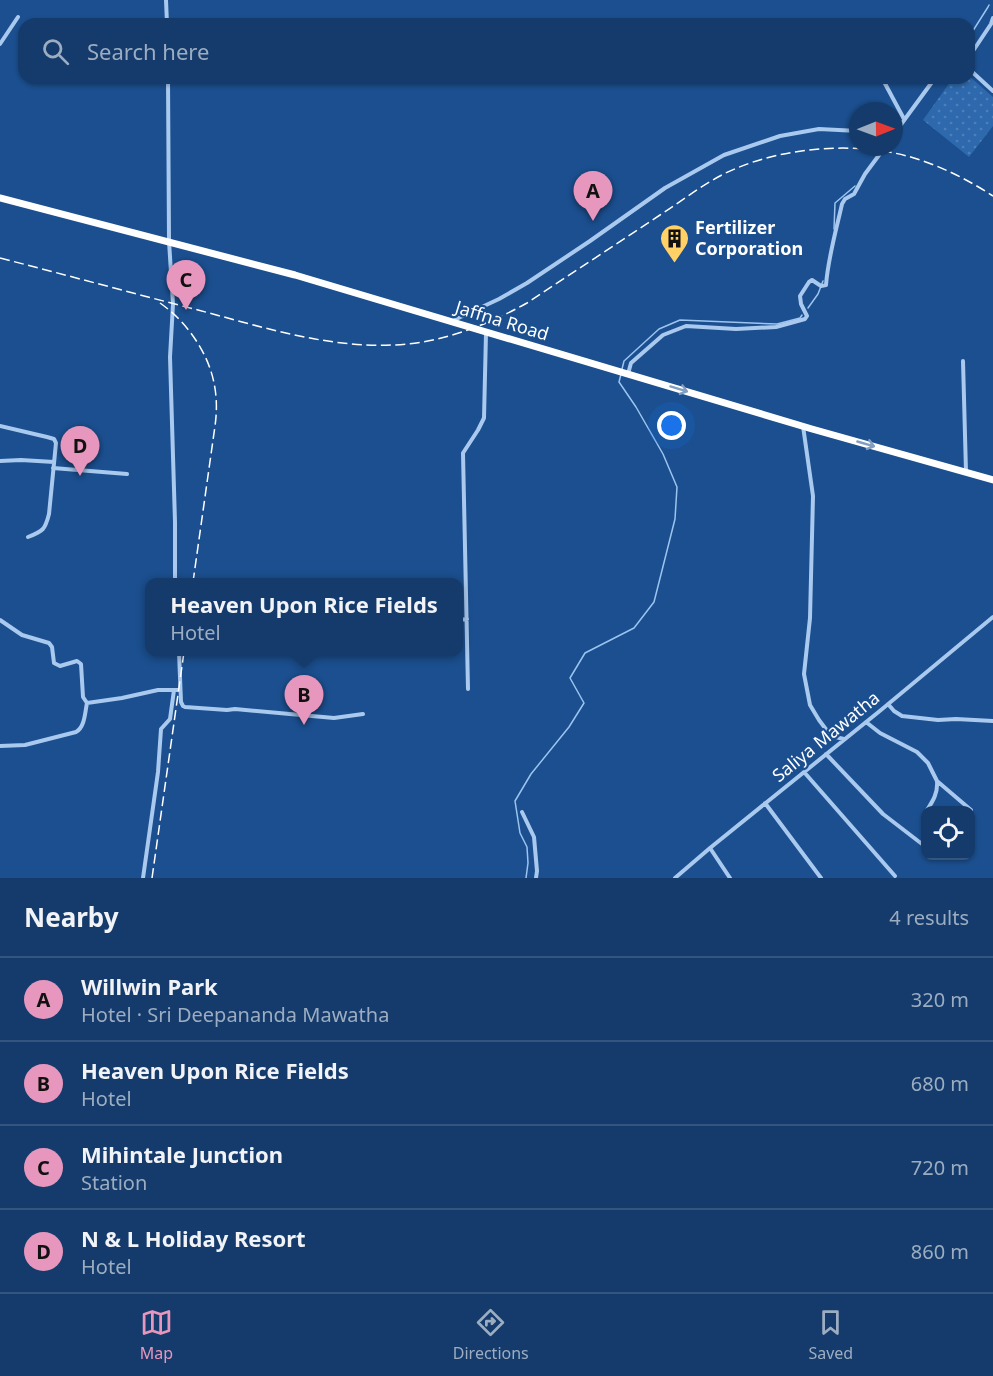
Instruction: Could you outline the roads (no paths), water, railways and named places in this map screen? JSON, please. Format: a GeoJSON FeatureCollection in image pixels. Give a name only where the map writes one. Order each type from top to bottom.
{"type":"FeatureCollection","features":[{"type":"Feature","properties":{"kind":"highway","name":"Jaffna Road"},"geometry":{"type":"LineString","coordinates":[[0,198],[295,275],[993,480]]}},
{"type":"Feature","properties":{"kind":"street"},"geometry":{"type":"LineString","coordinates":[[166,0],[167,18]]}},
{"type":"Feature","properties":{"kind":"street"},"geometry":{"type":"LineString","coordinates":[[0,44],[18,17]]}},
{"type":"Feature","properties":{"kind":"street"},"geometry":{"type":"LineString","coordinates":[[975,48],[993,18]]}},
{"type":"Feature","properties":{"kind":"street"},"geometry":{"type":"LineString","coordinates":[[975,75],[993,92]]}},
{"type":"Feature","properties":{"kind":"street"},"geometry":{"type":"LineString","coordinates":[[168,84],[169,241],[173,304],[170,357],[175,578]]}},
{"type":"Feature","properties":{"kind":"street"},"geometry":{"type":"LineString","coordinates":[[885,84],[904,119],[930,84]]}},
{"type":"Feature","properties":{"kind":"street"},"geometry":{"type":"LineString","coordinates":[[451,321],[500,299],[527,283],[665,188],[724,154],[780,136],[819,129],[849,130]]}},
{"type":"Feature","properties":{"kind":"street"},"geometry":{"type":"LineString","coordinates":[[623,372],[663,335],[686,326],[736,329],[777,327],[805,319],[807,316],[800,296],[812,280],[820,285],[826,285],[827,266],[832,253],[842,204],[845,199],[854,194],[878,156]]}},
{"type":"Feature","properties":{"kind":"street"},"geometry":{"type":"LineString","coordinates":[[468,688],[463,453],[484,418],[486,332]]}},
{"type":"Feature","properties":{"kind":"street"},"geometry":{"type":"LineString","coordinates":[[963,361],[966,473]]}},
{"type":"Feature","properties":{"kind":"street"},"geometry":{"type":"LineString","coordinates":[[0,426],[54,439],[56,443],[47,524],[43,531],[28,537]]}},
{"type":"Feature","properties":{"kind":"street"},"geometry":{"type":"LineString","coordinates":[[803,426],[813,496],[810,618],[804,674],[810,705],[819,720],[831,736],[844,739]]}},
{"type":"Feature","properties":{"kind":"street"},"geometry":{"type":"LineString","coordinates":[[0,461],[21,460],[127,474]]}},
{"type":"Feature","properties":{"kind":"street","name":"Saliya Mawatha"},"geometry":{"type":"LineString","coordinates":[[675,878],[993,616]]}},
{"type":"Feature","properties":{"kind":"street"},"geometry":{"type":"LineString","coordinates":[[463,620],[467,619]]}},
{"type":"Feature","properties":{"kind":"street"},"geometry":{"type":"LineString","coordinates":[[0,620],[22,635],[49,643],[52,647],[54,663],[60,666],[77,661],[81,664],[83,697],[87,703],[80,730],[76,732],[26,746],[0,746]]}},
{"type":"Feature","properties":{"kind":"street"},"geometry":{"type":"LineString","coordinates":[[179,656],[181,703],[184,707],[334,718],[363,714]]}},
{"type":"Feature","properties":{"kind":"street"},"geometry":{"type":"LineString","coordinates":[[87,703],[158,690],[180,690]]}},
{"type":"Feature","properties":{"kind":"street"},"geometry":{"type":"LineString","coordinates":[[143,878],[158,772],[161,729],[170,719],[174,690]]}},
{"type":"Feature","properties":{"kind":"street"},"geometry":{"type":"LineString","coordinates":[[888,704],[902,716],[938,720],[993,721]]}},
{"type":"Feature","properties":{"kind":"street"},"geometry":{"type":"LineString","coordinates":[[866,722],[880,733],[917,752],[928,763],[938,787],[935,799],[930,806]]}},
{"type":"Feature","properties":{"kind":"street"},"geometry":{"type":"LineString","coordinates":[[826,754],[883,814],[921,843]]}},
{"type":"Feature","properties":{"kind":"street"},"geometry":{"type":"LineString","coordinates":[[804,772],[895,876]]}},
{"type":"Feature","properties":{"kind":"street"},"geometry":{"type":"LineString","coordinates":[[937,781],[966,806]]}},
{"type":"Feature","properties":{"kind":"street"},"geometry":{"type":"LineString","coordinates":[[765,803],[821,878]]}},
{"type":"Feature","properties":{"kind":"street"},"geometry":{"type":"LineString","coordinates":[[522,812],[534,837],[536,878]]}},
{"type":"Feature","properties":{"kind":"street"},"geometry":{"type":"LineString","coordinates":[[710,848],[730,878]]}},
{"type":"Feature","properties":{"kind":"waterway"},"geometry":{"type":"LineString","coordinates":[[975,27],[989,5]]}},
{"type":"Feature","properties":{"kind":"waterway"},"geometry":{"type":"LineString","coordinates":[[834,229],[835,203],[855,186]]}},
{"type":"Feature","properties":{"kind":"waterway"},"geometry":{"type":"LineString","coordinates":[[808,308],[818,294],[823,281]]}},
{"type":"Feature","properties":{"kind":"waterway"},"geometry":{"type":"LineString","coordinates":[[622,369],[624,361],[659,329],[680,320],[777,324],[800,318],[802,315]]}},
{"type":"Feature","properties":{"kind":"waterway"},"geometry":{"type":"LineString","coordinates":[[526,878],[527,847],[520,833],[515,801],[531,774],[569,727],[584,703],[570,678],[585,653],[634,628],[654,602],[675,519],[677,487],[663,454],[619,382],[621,374]]}},
{"type":"Feature","properties":{"kind":"railway"},"geometry":{"type":"LineString","coordinates":[[0,258],[301,336],[354,344],[407,344],[454,335],[484,324],[527,303],[717,178],[737,168],[777,155],[844,148],[887,152],[918,159],[941,168],[993,196]]}},
{"type":"Feature","properties":{"kind":"railway"},"geometry":{"type":"LineString","coordinates":[[160,303],[170,310],[195,338],[207,360],[216,394],[216,421],[194,578]]}},
{"type":"Feature","properties":{"kind":"railway"},"geometry":{"type":"LineString","coordinates":[[152,878],[183,656]]}},
{"type":"Feature","properties":{"kind":"place","name":"Willwin Park"},"geometry":{"type":"Point","coordinates":[593,221]}},
{"type":"Feature","properties":{"kind":"place","name":"Fertilizer Corporation"},"geometry":{"type":"Point","coordinates":[674,264]}},
{"type":"Feature","properties":{"kind":"place","name":"Mihintale Junction"},"geometry":{"type":"Point","coordinates":[186,310]}},
{"type":"Feature","properties":{"kind":"place","name":"N & L Holiday Resort"},"geometry":{"type":"Point","coordinates":[80,476]}},
{"type":"Feature","properties":{"kind":"place","name":"Heaven Upon Rice Fields"},"geometry":{"type":"Point","coordinates":[304,725]}}]}
